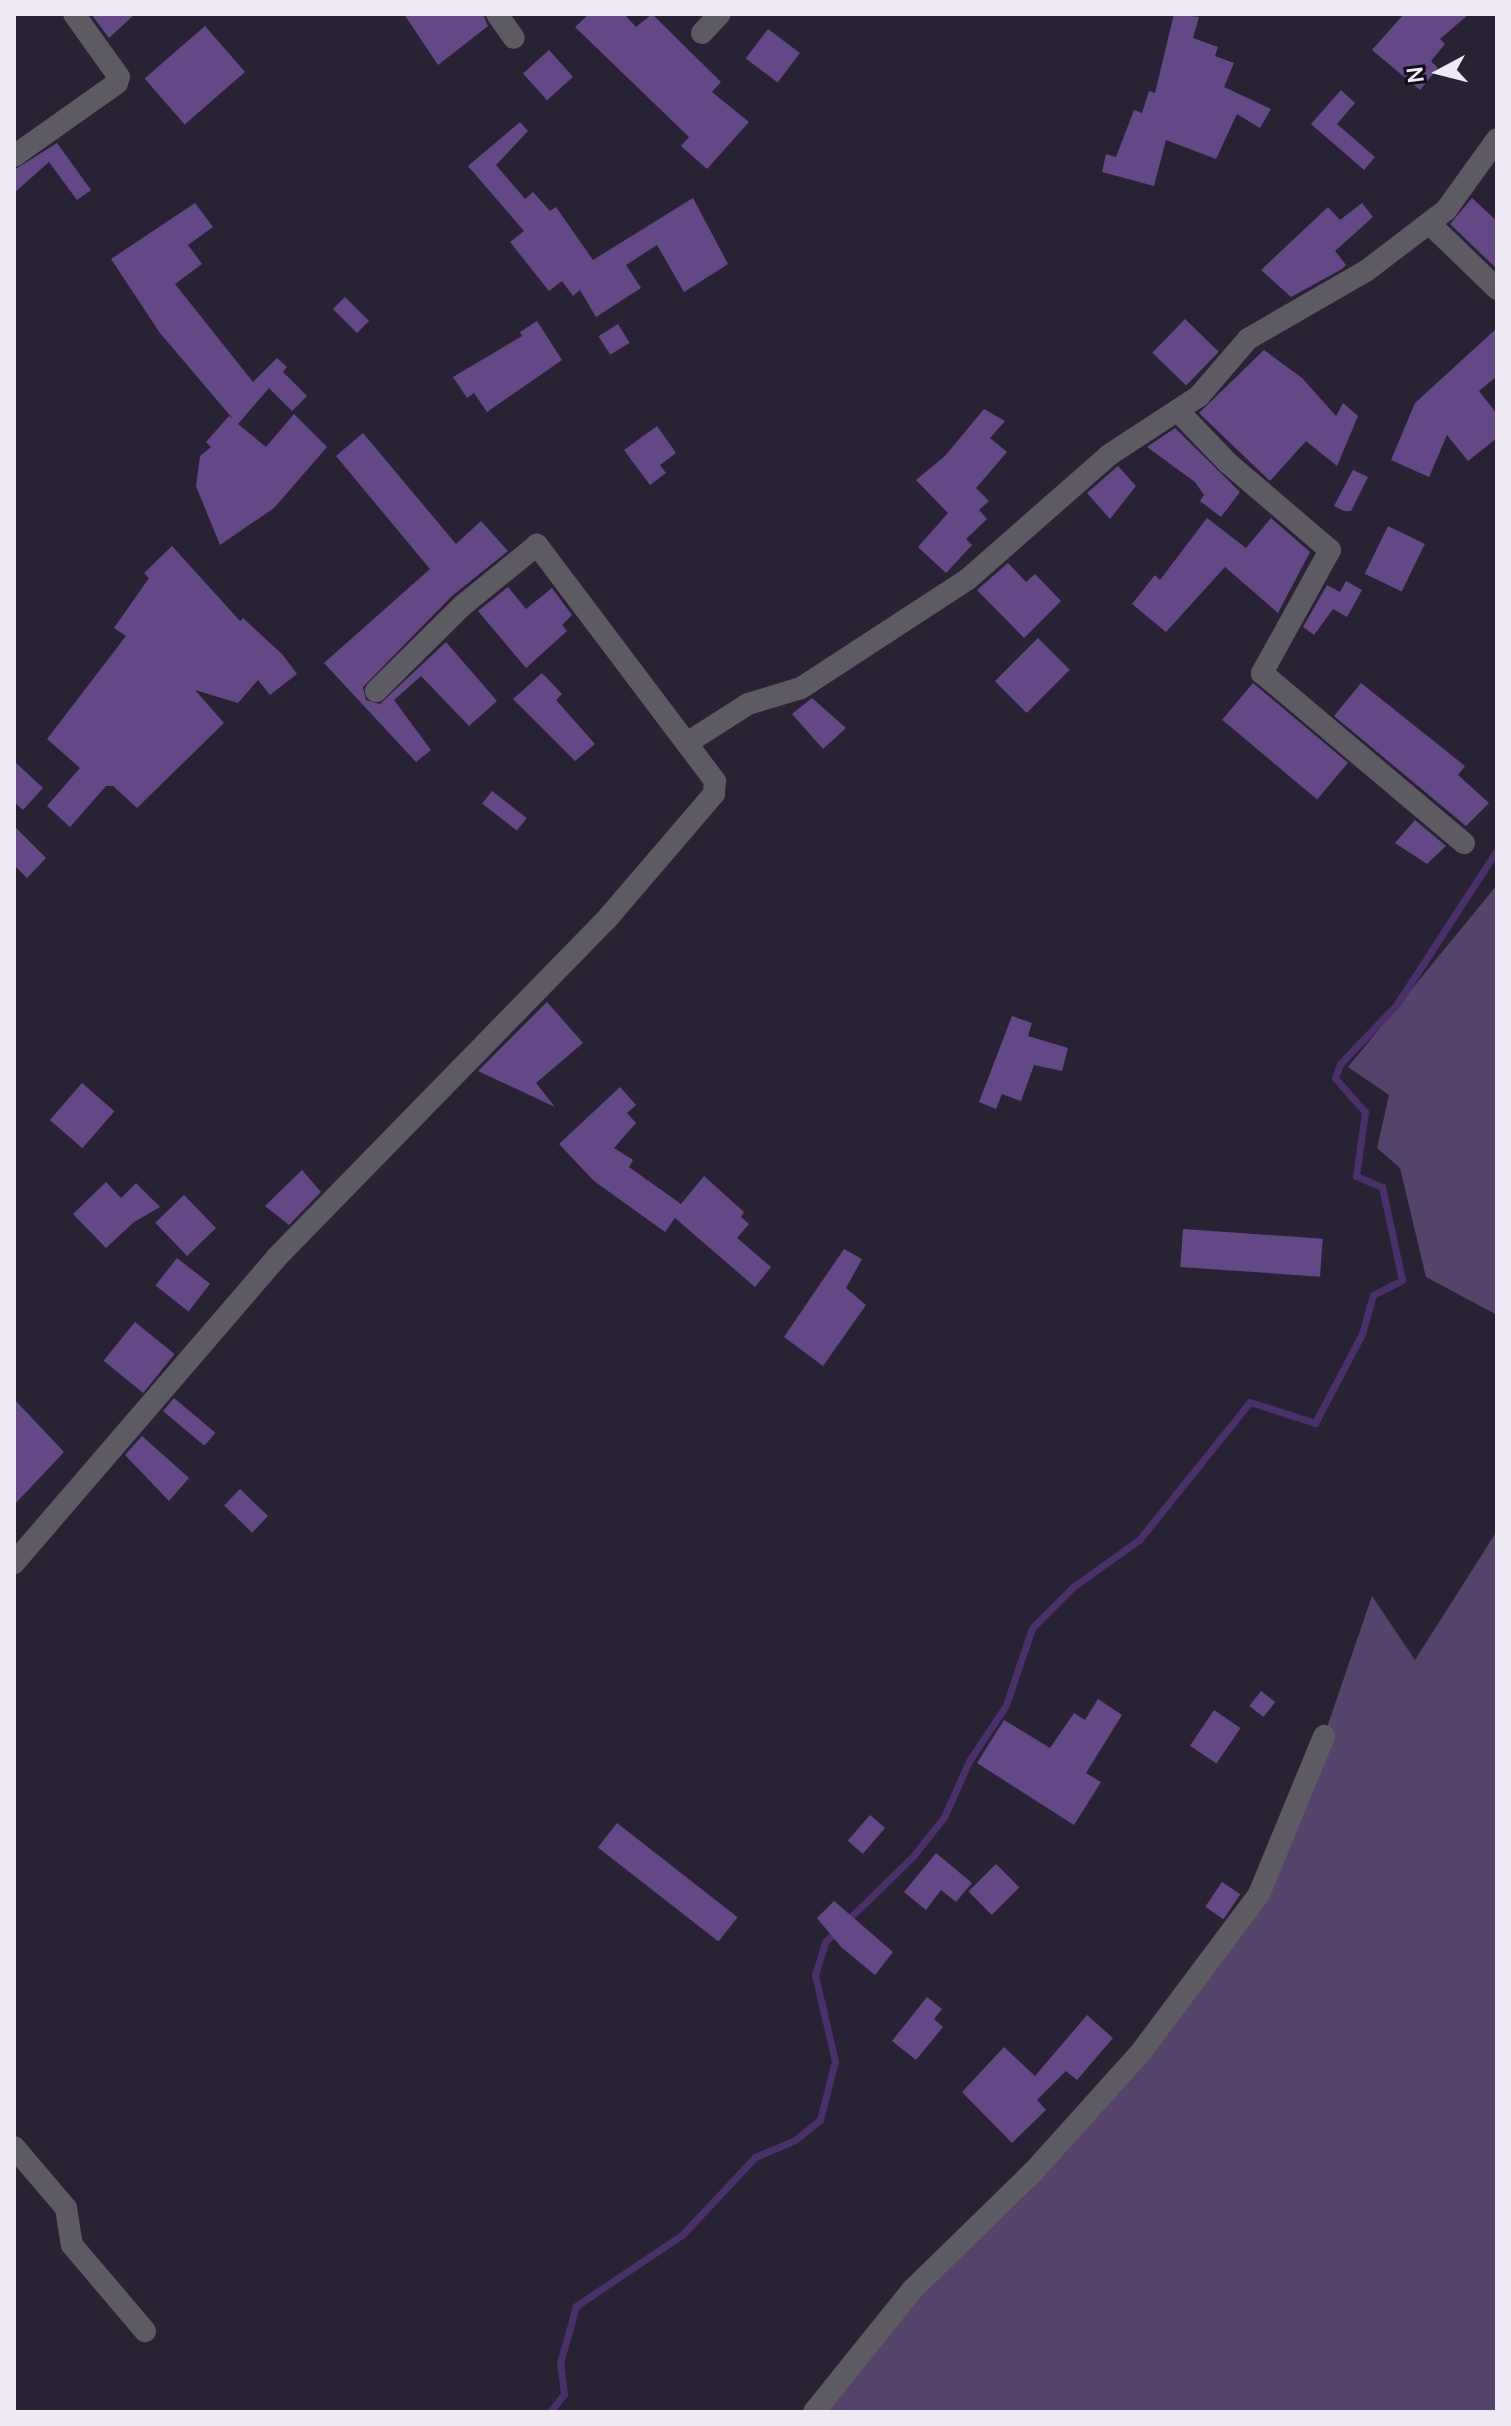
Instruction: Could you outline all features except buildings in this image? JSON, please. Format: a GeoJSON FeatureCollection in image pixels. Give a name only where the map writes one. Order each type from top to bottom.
{"type":"FeatureCollection","features":[{"type":"Feature","properties":{"kind":"street"},"geometry":{"type":"LineString","coordinates":[[14,156],[117,83],[119,77],[74,14]]}},
{"type":"Feature","properties":{"kind":"street"},"geometry":{"type":"LineString","coordinates":[[497,14],[514,38]]}},
{"type":"Feature","properties":{"kind":"street"},"geometry":{"type":"LineString","coordinates":[[702,33],[720,14]]}},
{"type":"Feature","properties":{"kind":"street"},"geometry":{"type":"LineString","coordinates":[[687,743],[748,704],[801,688],[968,579],[1109,455],[1199,396],[1248,339],[1366,271],[1446,210],[1497,139]]}},
{"type":"Feature","properties":{"kind":"street"},"geometry":{"type":"LineString","coordinates":[[1429,223],[1497,289]]}},
{"type":"Feature","properties":{"kind":"street"},"geometry":{"type":"LineString","coordinates":[[1178,411],[1228,463],[1330,550],[1262,673],[1464,843]]}},
{"type":"Feature","properties":{"kind":"street"},"geometry":{"type":"LineString","coordinates":[[14,1563],[277,1257],[606,920],[714,794],[715,781],[537,545],[462,606],[376,691]]}},
{"type":"Feature","properties":{"kind":"street"},"geometry":{"type":"LineString","coordinates":[[814,2412],[913,2289],[1033,2172],[1141,2052],[1259,1894],[1324,1736]]}},
{"type":"Feature","properties":{"kind":"street"},"geometry":{"type":"LineString","coordinates":[[14,2147],[66,2208],[72,2245],[145,2331]]}},
{"type":"Feature","properties":{"kind":"shaded area"},"geometry":{"type":"Polygon","coordinates":[[[1497,885],[1497,1315],[1426,1277],[1400,1168],[1377,1148],[1389,1095],[1348,1067],[1497,885]]]}},
{"type":"Feature","properties":{"kind":"shaded area"},"geometry":{"type":"Polygon","coordinates":[[[1497,1531],[1497,2412],[814,2412],[1033,2172],[1259,1894],[1324,1736],[1372,1596],[1415,1660],[1497,1531]]]}},
{"type":"Feature","properties":{"kind":"waterway"},"geometry":{"type":"LineString","coordinates":[[550,2412],[564,2394],[560,2363],[576,2306],[683,2234],[755,2157],[795,2140],[820,2120],[835,2061],[815,1975],[825,1942],[914,1855],[944,1817],[969,1761],[1006,1705],[1032,1628],[1073,1587],[1139,1540],[1250,1402],[1315,1423],[1362,1334],[1373,1295],[1402,1280],[1382,1187],[1356,1176],[1365,1112],[1335,1078],[1340,1064],[1397,1004],[1497,850]]}}]}
